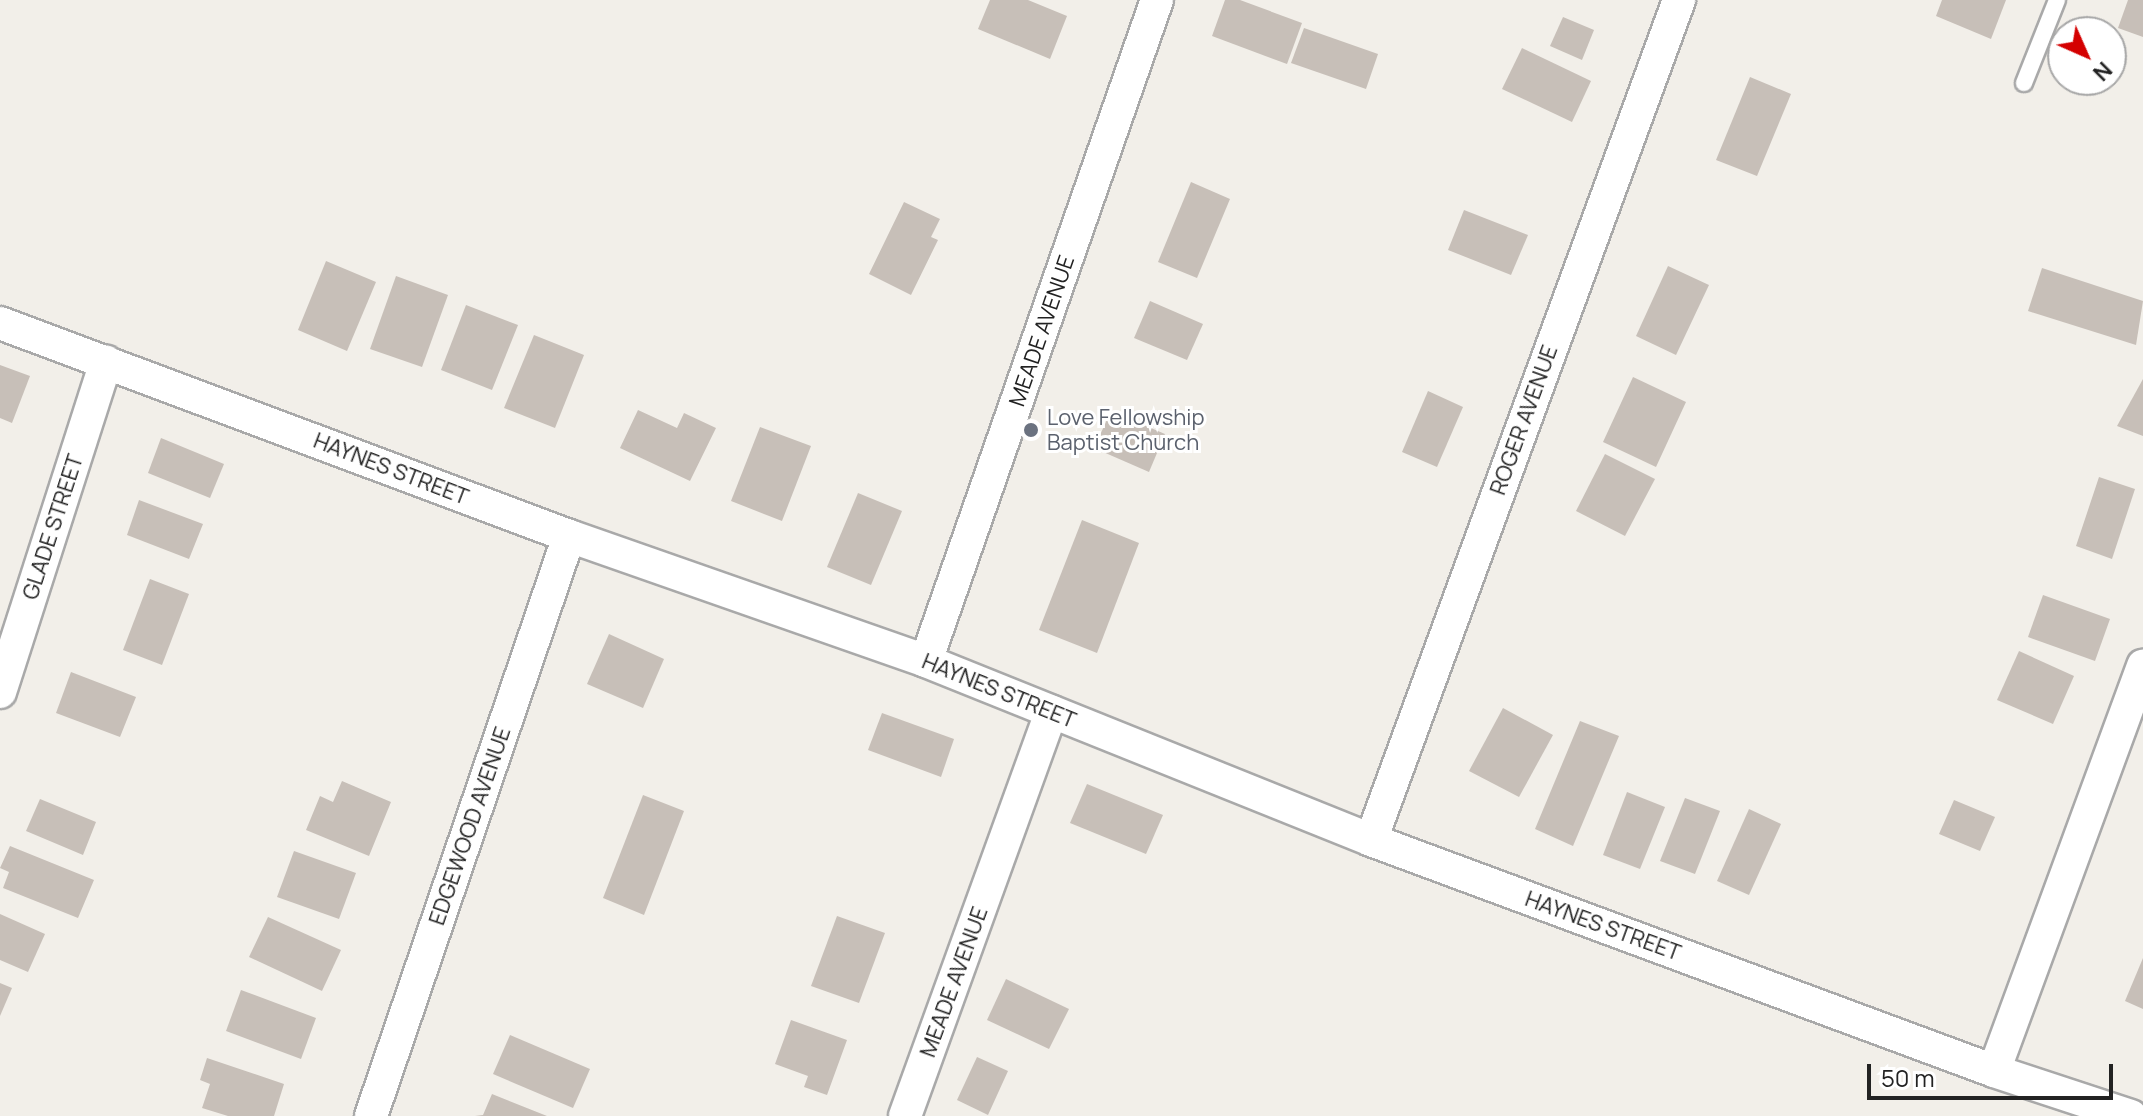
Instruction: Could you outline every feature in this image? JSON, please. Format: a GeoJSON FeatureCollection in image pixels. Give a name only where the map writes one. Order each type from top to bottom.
{"type":"FeatureCollection","features":[{"type":"Feature","properties":{"kind":"street","name":"MEADE AVENUE"},"geometry":{"type":"LineString","coordinates":[[926,661],[1157,0]]}},
{"type":"Feature","properties":{"kind":"street","name":"ROGER AVENUE"},"geometry":{"type":"LineString","coordinates":[[1371,840],[1679,0]]}},
{"type":"Feature","properties":{"kind":"street","name":"HAYNES STREET"},"geometry":{"type":"LineString","coordinates":[[0,323],[569,536],[926,661],[1371,840],[1994,1071],[2131,1116]]}},
{"type":"Feature","properties":{"kind":"street","name":"GLADE STREET"},"geometry":{"type":"LineString","coordinates":[[0,692],[106,362]]}},
{"type":"Feature","properties":{"kind":"street","name":"EDGEWOOD AVENUE"},"geometry":{"type":"LineString","coordinates":[[371,1116],[569,536]]}},
{"type":"Feature","properties":{"kind":"street"},"geometry":{"type":"LineString","coordinates":[[1994,1071],[2143,665]]}},
{"type":"Feature","properties":{"kind":"street","name":"MEADE AVENUE"},"geometry":{"type":"LineString","coordinates":[[905,1116],[1051,712]]}},
{"type":"Feature","properties":{"kind":"lane"},"geometry":{"type":"LineString","coordinates":[[2024,83],[2057,0]]}},
{"type":"Feature","properties":{"kind":"building"},"geometry":{"type":"Polygon","coordinates":[[[990,0],[1028,0],[1067,16],[1050,59],[978,29],[990,0]]]}},
{"type":"Feature","properties":{"kind":"building"},"geometry":{"type":"Polygon","coordinates":[[[1225,0],[1240,0],[1302,23],[1287,64],[1212,36],[1225,0]]]}},
{"type":"Feature","properties":{"kind":"building"},"geometry":{"type":"Polygon","coordinates":[[[1942,0],[2006,0],[1991,39],[1936,16],[1942,0]]]}},
{"type":"Feature","properties":{"kind":"building"},"geometry":{"type":"Polygon","coordinates":[[[2128,0],[2143,0],[2143,37],[2127,31],[2127,16],[2122,16],[2128,0]]]}},
{"type":"Feature","properties":{"kind":"building"},"geometry":{"type":"Polygon","coordinates":[[[1563,17],[1594,30],[1582,60],[1550,46],[1563,17]]]}},
{"type":"Feature","properties":{"kind":"building"},"geometry":{"type":"Polygon","coordinates":[[[1304,28],[1378,54],[1366,89],[1291,63],[1304,28]]]}},
{"type":"Feature","properties":{"kind":"building"},"geometry":{"type":"Polygon","coordinates":[[[1522,48],[1591,81],[1572,122],[1502,89],[1522,48]]]}},
{"type":"Feature","properties":{"kind":"building"},"geometry":{"type":"Polygon","coordinates":[[[1750,77],[1791,94],[1757,176],[1716,160],[1750,77]]]}},
{"type":"Feature","properties":{"kind":"building"},"geometry":{"type":"Polygon","coordinates":[[[1191,182],[1230,199],[1197,278],[1158,262],[1191,182]]]}},
{"type":"Feature","properties":{"kind":"building"},"geometry":{"type":"Polygon","coordinates":[[[904,202],[940,219],[931,237],[938,240],[911,295],[869,274],[904,202]]]}},
{"type":"Feature","properties":{"kind":"building"},"geometry":{"type":"Polygon","coordinates":[[[1464,210],[1528,235],[1511,275],[1448,250],[1464,210]]]}},
{"type":"Feature","properties":{"kind":"building"},"geometry":{"type":"Polygon","coordinates":[[[326,261],[376,282],[347,351],[298,330],[326,261]]]}},
{"type":"Feature","properties":{"kind":"building"},"geometry":{"type":"Polygon","coordinates":[[[1668,266],[1709,285],[1676,355],[1636,336],[1668,266]]]}},
{"type":"Feature","properties":{"kind":"building"},"geometry":{"type":"Polygon","coordinates":[[[2042,268],[2143,301],[2136,345],[2028,311],[2042,268]]]}},
{"type":"Feature","properties":{"kind":"building"},"geometry":{"type":"Polygon","coordinates":[[[396,276],[448,295],[422,367],[370,349],[396,276]]]}},
{"type":"Feature","properties":{"kind":"building"},"geometry":{"type":"Polygon","coordinates":[[[1150,301],[1203,324],[1187,360],[1134,338],[1150,301]]]}},
{"type":"Feature","properties":{"kind":"building"},"geometry":{"type":"Polygon","coordinates":[[[466,305],[518,325],[492,390],[441,370],[466,305]]]}},
{"type":"Feature","properties":{"kind":"building"},"geometry":{"type":"Polygon","coordinates":[[[534,335],[584,355],[555,428],[504,408],[534,335]]]}},
{"type":"Feature","properties":{"kind":"building"},"geometry":{"type":"Polygon","coordinates":[[[0,365],[30,376],[12,423],[0,418],[0,365]]]}},
{"type":"Feature","properties":{"kind":"building"},"geometry":{"type":"Polygon","coordinates":[[[1633,377],[1686,402],[1656,467],[1603,442],[1633,377]]]}},
{"type":"Feature","properties":{"kind":"building"},"geometry":{"type":"Polygon","coordinates":[[[2143,379],[2143,436],[2117,426],[2143,379]]]}},
{"type":"Feature","properties":{"kind":"building"},"geometry":{"type":"Polygon","coordinates":[[[1428,391],[1463,407],[1437,467],[1402,452],[1428,391]]]}},
{"type":"Feature","properties":{"kind":"building"},"geometry":{"type":"Polygon","coordinates":[[[638,410],[677,428],[684,413],[716,428],[690,481],[620,448],[638,410]]]}},
{"type":"Feature","properties":{"kind":"building"},"geometry":{"type":"Polygon","coordinates":[[[1111,411],[1165,434],[1149,472],[1094,448],[1111,411]]]}},
{"type":"Feature","properties":{"kind":"building"},"geometry":{"type":"Polygon","coordinates":[[[760,427],[811,446],[782,521],[731,501],[760,427]]]}},
{"type":"Feature","properties":{"kind":"building"},"geometry":{"type":"Polygon","coordinates":[[[161,438],[224,464],[210,498],[148,473],[161,438]]]}},
{"type":"Feature","properties":{"kind":"building"},"geometry":{"type":"Polygon","coordinates":[[[1605,454],[1655,479],[1625,536],[1576,511],[1605,454]]]}},
{"type":"Feature","properties":{"kind":"building"},"geometry":{"type":"Polygon","coordinates":[[[2099,477],[2135,489],[2112,559],[2076,546],[2099,477]]]}},
{"type":"Feature","properties":{"kind":"building"},"geometry":{"type":"Polygon","coordinates":[[[858,493],[902,511],[871,585],[827,567],[858,493]]]}},
{"type":"Feature","properties":{"kind":"building"},"geometry":{"type":"Polygon","coordinates":[[[139,500],[203,524],[189,559],[127,535],[139,500]]]}},
{"type":"Feature","properties":{"kind":"building"},"geometry":{"type":"Polygon","coordinates":[[[1082,520],[1139,543],[1097,653],[1039,630],[1082,520]]]}},
{"type":"Feature","properties":{"kind":"building"},"geometry":{"type":"Polygon","coordinates":[[[150,579],[189,594],[162,665],[123,650],[150,579]]]}},
{"type":"Feature","properties":{"kind":"building"},"geometry":{"type":"Polygon","coordinates":[[[2043,595],[2110,619],[2095,661],[2028,637],[2043,595]]]}},
{"type":"Feature","properties":{"kind":"building"},"geometry":{"type":"Polygon","coordinates":[[[609,634],[664,659],[643,708],[587,684],[609,634]]]}},
{"type":"Feature","properties":{"kind":"building"},"geometry":{"type":"Polygon","coordinates":[[[2019,651],[2074,676],[2053,724],[1997,700],[2019,651]]]}},
{"type":"Feature","properties":{"kind":"building"},"geometry":{"type":"Polygon","coordinates":[[[71,672],[136,697],[120,737],[56,713],[71,672]]]}},
{"type":"Feature","properties":{"kind":"building"},"geometry":{"type":"Polygon","coordinates":[[[1503,708],[1553,735],[1519,797],[1469,771],[1503,708]]]}},
{"type":"Feature","properties":{"kind":"building"},"geometry":{"type":"Polygon","coordinates":[[[882,713],[954,739],[941,777],[868,750],[882,713]]]}},
{"type":"Feature","properties":{"kind":"building"},"geometry":{"type":"Polygon","coordinates":[[[1580,721],[1619,736],[1573,846],[1535,829],[1580,721]]]}},
{"type":"Feature","properties":{"kind":"building"},"geometry":{"type":"Polygon","coordinates":[[[342,781],[391,802],[369,856],[306,830],[320,796],[333,802],[342,781]]]}},
{"type":"Feature","properties":{"kind":"building"},"geometry":{"type":"Polygon","coordinates":[[[1087,784],[1163,815],[1146,854],[1070,823],[1087,784]]]}},
{"type":"Feature","properties":{"kind":"building"},"geometry":{"type":"Polygon","coordinates":[[[1627,792],[1665,807],[1640,869],[1603,855],[1627,792]]]}},
{"type":"Feature","properties":{"kind":"building"},"geometry":{"type":"Polygon","coordinates":[[[643,795],[684,811],[644,915],[603,898],[643,795]]]}},
{"type":"Feature","properties":{"kind":"building"},"geometry":{"type":"Polygon","coordinates":[[[1685,798],[1720,811],[1695,874],[1660,861],[1685,798]]]}},
{"type":"Feature","properties":{"kind":"building"},"geometry":{"type":"Polygon","coordinates":[[[40,799],[96,822],[83,855],[26,831],[40,799]]]}},
{"type":"Feature","properties":{"kind":"building"},"geometry":{"type":"Polygon","coordinates":[[[1954,800],[1995,817],[1980,851],[1939,834],[1954,800]]]}},
{"type":"Feature","properties":{"kind":"building"},"geometry":{"type":"Polygon","coordinates":[[[1749,809],[1781,824],[1749,895],[1717,881],[1749,809]]]}},
{"type":"Feature","properties":{"kind":"building"},"geometry":{"type":"Polygon","coordinates":[[[10,846],[94,880],[78,918],[3,888],[9,872],[0,868],[10,846]]]}},
{"type":"Feature","properties":{"kind":"building"},"geometry":{"type":"Polygon","coordinates":[[[294,851],[356,873],[339,919],[277,897],[294,851]]]}},
{"type":"Feature","properties":{"kind":"building"},"geometry":{"type":"Polygon","coordinates":[[[0,914],[45,934],[28,972],[0,960],[0,914]]]}},
{"type":"Feature","properties":{"kind":"building"},"geometry":{"type":"Polygon","coordinates":[[[837,916],[885,933],[859,1003],[811,986],[837,916]]]}},
{"type":"Feature","properties":{"kind":"building"},"geometry":{"type":"Polygon","coordinates":[[[268,917],[341,950],[322,991],[249,957],[268,917]]]}},
{"type":"Feature","properties":{"kind":"building"},"geometry":{"type":"Polygon","coordinates":[[[2143,958],[2143,1009],[2125,1001],[2143,958]]]}},
{"type":"Feature","properties":{"kind":"building"},"geometry":{"type":"Polygon","coordinates":[[[1006,979],[1069,1009],[1049,1049],[987,1020],[1006,979]]]}},
{"type":"Feature","properties":{"kind":"building"},"geometry":{"type":"Polygon","coordinates":[[[0,983],[12,988],[0,1016],[0,983]]]}},
{"type":"Feature","properties":{"kind":"building"},"geometry":{"type":"Polygon","coordinates":[[[241,990],[316,1018],[301,1059],[226,1031],[241,990]]]}},
{"type":"Feature","properties":{"kind":"building"},"geometry":{"type":"Polygon","coordinates":[[[791,1020],[847,1040],[827,1095],[804,1087],[808,1076],[775,1064],[791,1020]]]}},
{"type":"Feature","properties":{"kind":"building"},"geometry":{"type":"Polygon","coordinates":[[[510,1035],[590,1069],[573,1108],[493,1074],[510,1035]]]}},
{"type":"Feature","properties":{"kind":"building"},"geometry":{"type":"Polygon","coordinates":[[[977,1057],[1008,1071],[988,1115],[957,1100],[977,1057]]]}},
{"type":"Feature","properties":{"kind":"building"},"geometry":{"type":"Polygon","coordinates":[[[207,1058],[284,1084],[274,1116],[228,1116],[202,1108],[210,1084],[200,1080],[207,1058]]]}},
{"type":"Feature","properties":{"kind":"building"},"geometry":{"type":"Polygon","coordinates":[[[492,1094],[547,1116],[475,1116],[483,1115],[492,1094]]]}},
{"type":"Feature","properties":{"kind":"place","name":"Love Fellowship Baptist Church"},"geometry":{"type":"Point","coordinates":[1031,430]}}]}
